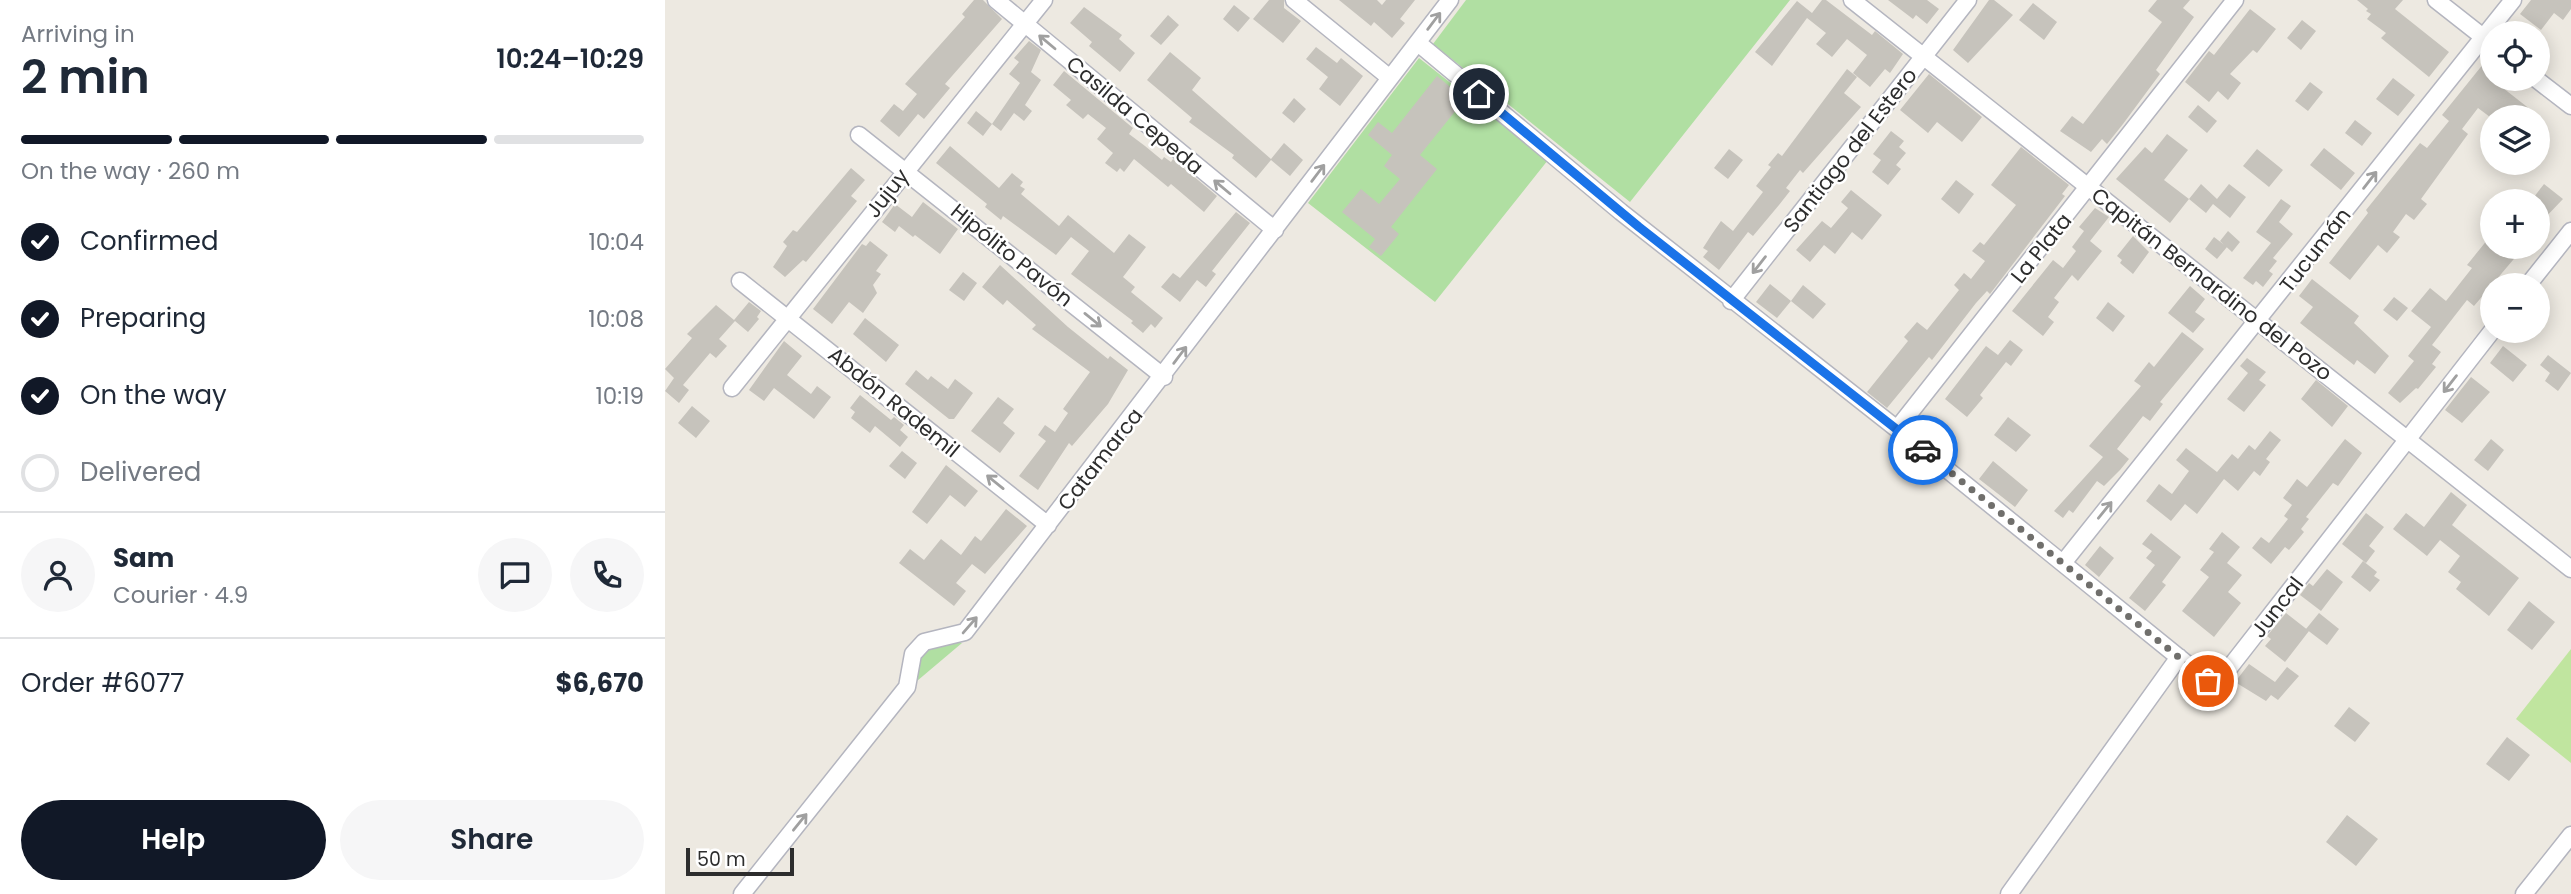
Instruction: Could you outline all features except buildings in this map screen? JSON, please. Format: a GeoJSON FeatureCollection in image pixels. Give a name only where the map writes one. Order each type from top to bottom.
{"type":"FeatureCollection","features":[{"type":"Feature","properties":{"kind":"street","name":"Casilda Cepeda"},"geometry":{"type":"LineString","coordinates":[[996,0],[1275,230]]}},
{"type":"Feature","properties":{"kind":"street","name":"Jujuy"},"geometry":{"type":"LineString","coordinates":[[732,388],[1044,0]]}},
{"type":"Feature","properties":{"kind":"street"},"geometry":{"type":"LineString","coordinates":[[1294,0],[1390,79]]}},
{"type":"Feature","properties":{"kind":"street","name":"Catamarca"},"geometry":{"type":"LineString","coordinates":[[742,894],[907,687],[913,654],[924,642],[965,632],[1164,377],[1450,0]]}},
{"type":"Feature","properties":{"kind":"street","name":"Capitán Bernardino del Pozo"},"geometry":{"type":"LineString","coordinates":[[1852,0],[2571,569]]}},
{"type":"Feature","properties":{"kind":"street","name":"Santiago del Estero"},"geometry":{"type":"LineString","coordinates":[[1731,301],[1968,0]]}},
{"type":"Feature","properties":{"kind":"street","name":"La Plata"},"geometry":{"type":"LineString","coordinates":[[1896,429],[2235,0]]}},
{"type":"Feature","properties":{"kind":"street"},"geometry":{"type":"LineString","coordinates":[[2436,0],[2480,35]]}},
{"type":"Feature","properties":{"kind":"street","name":"Tucumán"},"geometry":{"type":"LineString","coordinates":[[2500,21],[2513,0]]}},
{"type":"Feature","properties":{"kind":"street"},"geometry":{"type":"LineString","coordinates":[[1418,43],[1731,301],[1896,429],[2179,657],[2008,894]]}},
{"type":"Feature","properties":{"kind":"street","name":"Tucumán"},"geometry":{"type":"LineString","coordinates":[[2063,563],[2480,50]]}},
{"type":"Feature","properties":{"kind":"street"},"geometry":{"type":"LineString","coordinates":[[2550,90],[2571,106]]}},
{"type":"Feature","properties":{"kind":"street","name":"Hipólito Pavón"},"geometry":{"type":"LineString","coordinates":[[859,135],[906,169],[1164,377]]}},
{"type":"Feature","properties":{"kind":"street"},"geometry":{"type":"LineString","coordinates":[[2538,273],[2571,231]]}},
{"type":"Feature","properties":{"kind":"street","name":"Abdón Rademil"},"geometry":{"type":"LineString","coordinates":[[740,281],[1048,524]]}},
{"type":"Feature","properties":{"kind":"street","name":"Juncal"},"geometry":{"type":"LineString","coordinates":[[2179,657],[2208,681],[2223,676],[2483,343]]}},
{"type":"Feature","properties":{"kind":"street"},"geometry":{"type":"LineString","coordinates":[[2524,894],[2571,835]]}},
{"type":"Feature","properties":{"kind":"green space"},"geometry":{"type":"Polygon","coordinates":[[[1466,0],[1790,0],[1630,202],[1433,44],[1466,0]]]}},
{"type":"Feature","properties":{"kind":"green space"},"geometry":{"type":"Polygon","coordinates":[[[1419,58],[1548,160],[1435,302],[1308,203],[1419,58]]]}},
{"type":"Feature","properties":{"kind":"green space"},"geometry":{"type":"Polygon","coordinates":[[[944,643],[962,643],[917,681],[919,656],[927,649],[944,643]]]}},
{"type":"Feature","properties":{"kind":"green space"},"geometry":{"type":"Polygon","coordinates":[[[2571,649],[2571,763],[2516,719],[2571,649]]]}},
{"type":"Feature","properties":{"kind":"way so far"},"geometry":{"type":"LineString","coordinates":[[1923,450],[2208,681]]}},
{"type":"Feature","properties":{"kind":"route"},"geometry":{"type":"LineString","coordinates":[[1479,94],[1731,301],[1923,450]]}}]}
